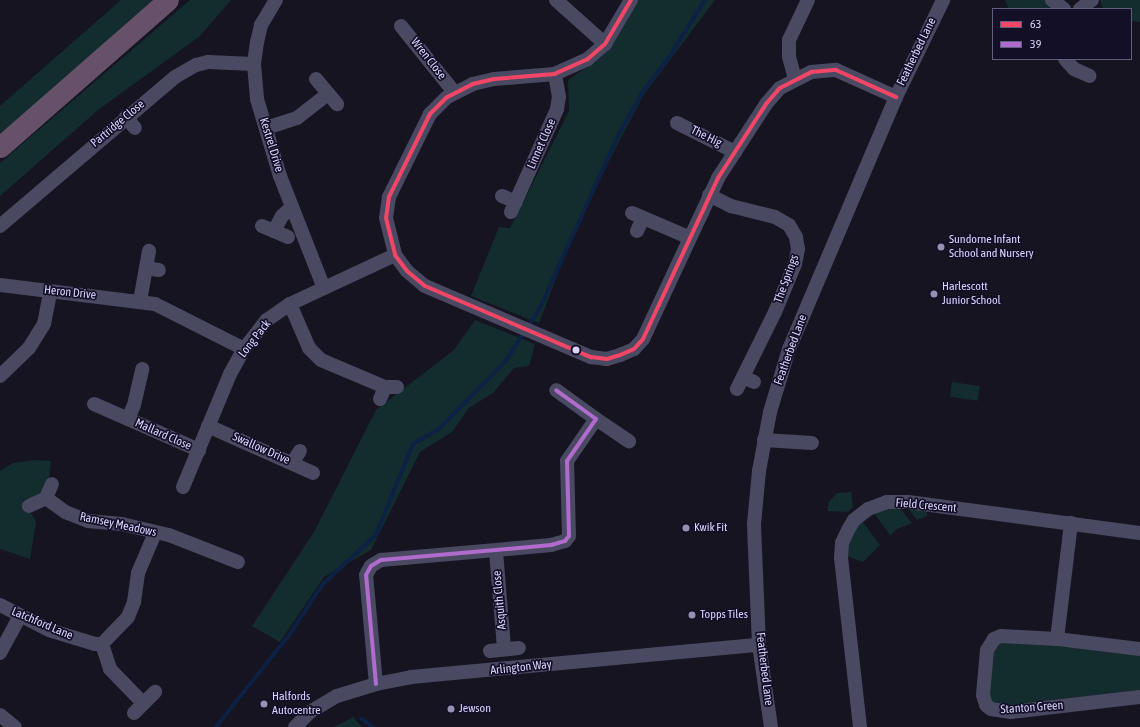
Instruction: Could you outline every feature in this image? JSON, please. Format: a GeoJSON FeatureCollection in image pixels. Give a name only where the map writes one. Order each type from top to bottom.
{"type":"FeatureCollection","features":[{"type":"Feature","properties":{"kind":"highway"},"geometry":{"type":"LineString","coordinates":[[0,147],[168,0]]}},
{"type":"Feature","properties":{"kind":"street","name":"Kestrel Drive"},"geometry":{"type":"LineString","coordinates":[[276,0],[261,24],[254,64],[257,99],[292,207],[324,288]]}},
{"type":"Feature","properties":{"kind":"street"},"geometry":{"type":"LineString","coordinates":[[556,0],[605,44]]}},
{"type":"Feature","properties":{"kind":"street"},"geometry":{"type":"LineString","coordinates":[[631,0],[605,44],[588,59],[555,74],[494,79],[454,92],[430,114],[389,197],[386,218],[395,255],[406,271],[425,286],[517,323],[591,357],[607,359],[634,349],[643,339],[688,237],[709,195],[766,104],[780,88],[811,72],[836,70],[896,97]]}},
{"type":"Feature","properties":{"kind":"street"},"geometry":{"type":"LineString","coordinates":[[795,79],[789,56],[789,40],[808,0]]}},
{"type":"Feature","properties":{"kind":"street","name":"Featherbed Lane"},"geometry":{"type":"LineString","coordinates":[[771,727],[759,645],[754,524],[764,440],[789,349],[896,97],[943,0]]}},
{"type":"Feature","properties":{"kind":"street"},"geometry":{"type":"LineString","coordinates":[[1052,0],[1063,8]]}},
{"type":"Feature","properties":{"kind":"street"},"geometry":{"type":"LineString","coordinates":[[1081,8],[1092,0]]}},
{"type":"Feature","properties":{"kind":"street","name":"Wren Close"},"geometry":{"type":"LineString","coordinates":[[402,26],[416,36],[454,92]]}},
{"type":"Feature","properties":{"kind":"street"},"geometry":{"type":"LineString","coordinates":[[1066,60],[1074,69],[1090,76]]}},
{"type":"Feature","properties":{"kind":"street","name":"Partridge Close"},"geometry":{"type":"LineString","coordinates":[[0,226],[126,117],[175,77],[196,65],[208,62],[254,64]]}},
{"type":"Feature","properties":{"kind":"street","name":"Linnet Close"},"geometry":{"type":"LineString","coordinates":[[502,196],[514,207],[557,109],[559,97],[555,74]]}},
{"type":"Feature","properties":{"kind":"street"},"geometry":{"type":"LineString","coordinates":[[266,128],[297,118],[332,99],[316,79]]}},
{"type":"Feature","properties":{"kind":"street"},"geometry":{"type":"LineString","coordinates":[[126,117],[136,128]]}},
{"type":"Feature","properties":{"kind":"street","name":"The Hig"},"geometry":{"type":"LineString","coordinates":[[677,123],[688,135],[735,152]]}},
{"type":"Feature","properties":{"kind":"street","name":"The Springs"},"geometry":{"type":"LineString","coordinates":[[709,195],[731,206],[775,217],[789,225],[796,237],[798,249],[795,264],[744,383]]}},
{"type":"Feature","properties":{"kind":"street"},"geometry":{"type":"LineString","coordinates":[[288,237],[268,229],[292,207]]}},
{"type":"Feature","properties":{"kind":"street"},"geometry":{"type":"LineString","coordinates":[[637,231],[638,215],[688,237]]}},
{"type":"Feature","properties":{"kind":"street"},"geometry":{"type":"LineString","coordinates":[[140,301],[152,269],[149,251]]}},
{"type":"Feature","properties":{"kind":"street","name":"Long Pack"},"geometry":{"type":"LineString","coordinates":[[184,488],[230,374],[244,349],[267,320],[290,304],[395,255]]}},
{"type":"Feature","properties":{"kind":"street","name":"Heron Drive"},"geometry":{"type":"LineString","coordinates":[[0,285],[50,292],[140,301],[171,311],[244,349]]}},
{"type":"Feature","properties":{"kind":"street"},"geometry":{"type":"LineString","coordinates":[[0,376],[29,348],[44,324],[50,292]]}},
{"type":"Feature","properties":{"kind":"street"},"geometry":{"type":"LineString","coordinates":[[290,304],[308,348],[321,360],[387,391]]}},
{"type":"Feature","properties":{"kind":"street","name":"Mallard Close"},"geometry":{"type":"LineString","coordinates":[[128,419],[134,405],[142,369]]}},
{"type":"Feature","properties":{"kind":"street"},"geometry":{"type":"LineString","coordinates":[[556,390],[629,441]]}},
{"type":"Feature","properties":{"kind":"street","name":"Mallard Close"},"geometry":{"type":"LineString","coordinates":[[94,404],[199,450]]}},
{"type":"Feature","properties":{"kind":"street"},"geometry":{"type":"LineString","coordinates":[[376,684],[366,574],[371,566],[381,560],[496,551],[551,545],[565,541],[569,536],[567,461],[596,418]]}},
{"type":"Feature","properties":{"kind":"street","name":"Swallow Drive"},"geometry":{"type":"LineString","coordinates":[[208,426],[296,457],[313,473]]}},
{"type":"Feature","properties":{"kind":"street"},"geometry":{"type":"LineString","coordinates":[[764,440],[812,444]]}},
{"type":"Feature","properties":{"kind":"street"},"geometry":{"type":"LineString","coordinates":[[29,506],[46,498],[52,484]]}},
{"type":"Feature","properties":{"kind":"street","name":"Ramsey Meadows"},"geometry":{"type":"LineString","coordinates":[[46,498],[66,512],[88,521],[122,524],[169,536],[238,562]]}},
{"type":"Feature","properties":{"kind":"street","name":"Field Crescent"},"geometry":{"type":"LineString","coordinates":[[860,727],[841,558],[842,543],[854,520],[873,506],[898,502],[1072,523],[1140,533]]}},
{"type":"Feature","properties":{"kind":"street"},"geometry":{"type":"LineString","coordinates":[[1057,638],[1072,523]]}},
{"type":"Feature","properties":{"kind":"street"},"geometry":{"type":"LineString","coordinates":[[143,703],[110,669],[102,644],[128,617],[134,602],[138,573],[154,533]]}},
{"type":"Feature","properties":{"kind":"street","name":"Asquith Close"},"geometry":{"type":"LineString","coordinates":[[496,551],[504,649]]}},
{"type":"Feature","properties":{"kind":"street","name":"Latchford Lane"},"geometry":{"type":"LineString","coordinates":[[0,605],[49,630],[90,643],[102,644]]}},
{"type":"Feature","properties":{"kind":"street"},"geometry":{"type":"LineString","coordinates":[[0,653],[20,616]]}},
{"type":"Feature","properties":{"kind":"street","name":"Stanton Green"},"geometry":{"type":"LineString","coordinates":[[1140,649],[1057,638],[1006,635],[994,639],[987,650],[983,695],[986,705],[999,711],[1011,712],[1140,697]]}},
{"type":"Feature","properties":{"kind":"street","name":"Arlington Way"},"geometry":{"type":"LineString","coordinates":[[295,727],[310,712],[337,696],[376,684],[411,677],[759,645]]}},
{"type":"Feature","properties":{"kind":"street"},"geometry":{"type":"LineString","coordinates":[[490,650],[519,648]]}},
{"type":"Feature","properties":{"kind":"street"},"geometry":{"type":"LineString","coordinates":[[134,713],[154,692]]}},
{"type":"Feature","properties":{"kind":"street"},"geometry":{"type":"LineString","coordinates":[[0,714],[15,727]]}},
{"type":"Feature","properties":{"kind":"green space"},"geometry":{"type":"Polygon","coordinates":[[[121,0],[153,0],[0,135],[0,106],[121,0]]]}},
{"type":"Feature","properties":{"kind":"green space"},"geometry":{"type":"Polygon","coordinates":[[[190,0],[231,0],[200,36],[98,110],[0,196],[0,163],[190,0]]]}},
{"type":"Feature","properties":{"kind":"green space"},"geometry":{"type":"Polygon","coordinates":[[[636,0],[715,0],[643,96],[609,161],[568,247],[539,323],[471,296],[499,227],[510,228],[569,111],[568,80],[600,58],[636,0]]]}},
{"type":"Feature","properties":{"kind":"green space"},"geometry":{"type":"Polygon","coordinates":[[[1005,0],[1046,0],[1052,8],[1009,8],[1005,0]]]}},
{"type":"Feature","properties":{"kind":"green space"},"geometry":{"type":"Polygon","coordinates":[[[1100,0],[1140,0],[1140,22],[1132,21],[1132,8],[1103,8],[1100,0]]]}},
{"type":"Feature","properties":{"kind":"green space"},"geometry":{"type":"Polygon","coordinates":[[[475,320],[535,344],[529,366],[514,368],[493,393],[469,408],[452,432],[420,452],[371,550],[324,577],[280,642],[252,626],[314,532],[376,410],[454,350],[475,320]]]}},
{"type":"Feature","properties":{"kind":"green space"},"geometry":{"type":"Polygon","coordinates":[[[952,382],[980,386],[978,401],[950,397],[952,382]]]}},
{"type":"Feature","properties":{"kind":"green space"},"geometry":{"type":"Polygon","coordinates":[[[34,460],[51,461],[49,481],[39,496],[23,500],[36,522],[30,559],[0,549],[0,471],[13,463],[34,460]]]}},
{"type":"Feature","properties":{"kind":"green space"},"geometry":{"type":"Polygon","coordinates":[[[851,492],[853,506],[848,512],[827,511],[829,502],[837,493],[851,492]]]}},
{"type":"Feature","properties":{"kind":"green space"},"geometry":{"type":"Polygon","coordinates":[[[907,507],[927,510],[927,516],[917,520],[907,507]]]}},
{"type":"Feature","properties":{"kind":"green space"},"geometry":{"type":"Polygon","coordinates":[[[884,508],[900,508],[912,523],[897,529],[890,535],[876,516],[875,511],[884,508]]]}},
{"type":"Feature","properties":{"kind":"green space"},"geometry":{"type":"Polygon","coordinates":[[[862,521],[880,545],[863,562],[847,556],[847,546],[854,529],[862,521]]]}},
{"type":"Feature","properties":{"kind":"green space"},"geometry":{"type":"Polygon","coordinates":[[[1013,641],[1140,654],[1140,693],[1001,708],[993,704],[989,695],[994,647],[1001,642],[1013,641]]]}},
{"type":"Feature","properties":{"kind":"green space"},"geometry":{"type":"Polygon","coordinates":[[[353,717],[362,727],[334,727],[353,717]]]}},
{"type":"Feature","properties":{"kind":"waterway"},"geometry":{"type":"LineString","coordinates":[[528,327],[540,308],[618,136],[642,93],[670,56],[705,0]]}},
{"type":"Feature","properties":{"kind":"waterway"},"geometry":{"type":"LineString","coordinates":[[216,727],[290,634],[323,584],[376,535],[413,444],[439,429],[506,361],[524,332]]}},
{"type":"Feature","properties":{"kind":"waterway"},"geometry":{"type":"LineString","coordinates":[[362,719],[373,727]]}},
{"type":"Feature","properties":{"kind":"transit line","name":"63"},"geometry":{"type":"LineString","coordinates":[[631,0],[605,44],[588,59],[555,74],[494,79],[473,84],[446,98],[430,114],[389,197],[386,218],[395,255],[407,271],[425,286],[591,357],[607,359],[620,355],[634,349],[643,339],[718,178],[766,104],[780,88],[811,72],[836,70],[896,97]]}},
{"type":"Feature","properties":{"kind":"transit line","name":"39"},"geometry":{"type":"LineString","coordinates":[[376,684],[366,575],[371,566],[381,560],[551,545],[565,541],[569,536],[567,461],[596,419],[556,390]]}},
{"type":"Feature","properties":{"kind":"place","name":"Sundorne Infant School and Nursery"},"geometry":{"type":"Point","coordinates":[941,247]}},
{"type":"Feature","properties":{"kind":"place","name":"Harlescott Junior School"},"geometry":{"type":"Point","coordinates":[934,294]}},
{"type":"Feature","properties":{"kind":"place","name":"Kwik Fit"},"geometry":{"type":"Point","coordinates":[686,528]}},
{"type":"Feature","properties":{"kind":"place","name":"Topps Tiles"},"geometry":{"type":"Point","coordinates":[692,615]}},
{"type":"Feature","properties":{"kind":"place","name":"Halfords Autocentre"},"geometry":{"type":"Point","coordinates":[264,704]}},
{"type":"Feature","properties":{"kind":"place","name":"Jewson"},"geometry":{"type":"Point","coordinates":[451,709]}}]}
